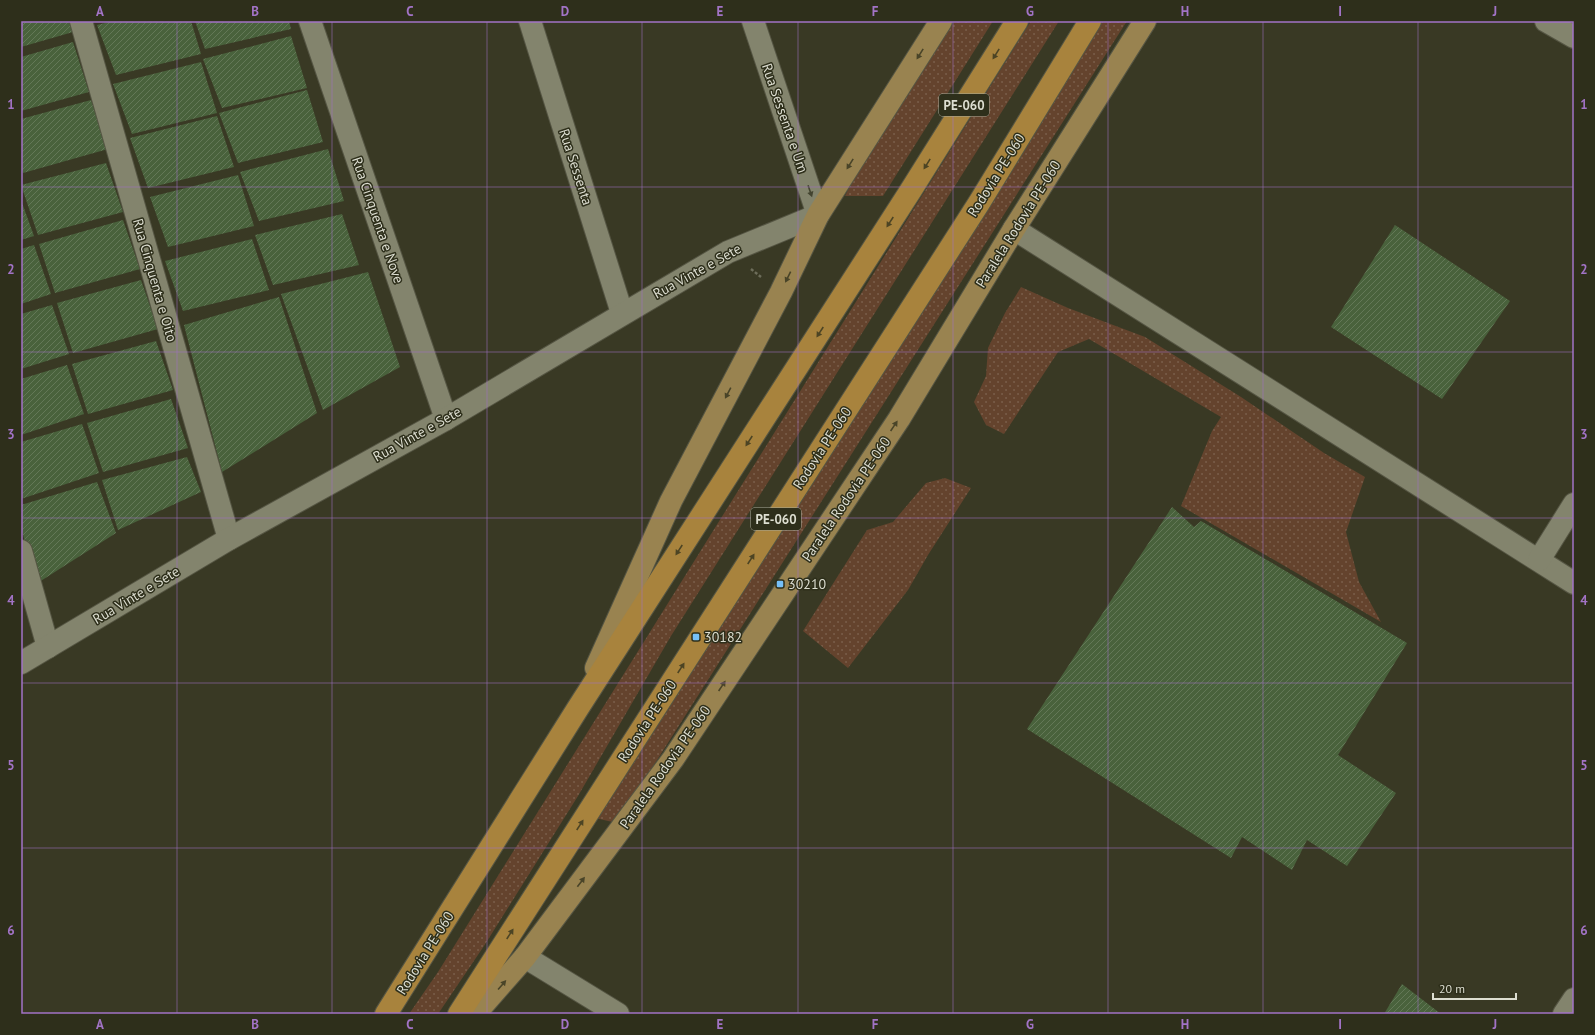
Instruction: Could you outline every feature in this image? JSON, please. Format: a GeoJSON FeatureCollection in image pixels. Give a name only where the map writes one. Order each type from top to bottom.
{"type":"FeatureCollection","features":[{"type":"Feature","properties":{"kind":"highway","name":"Rodovia PE-060"},"geometry":{"type":"LineString","coordinates":[[386,1014],[578,708],[907,196],[1017,21]]}},
{"type":"Feature","properties":{"kind":"highway","name":"Rodovia PE-060"},"geometry":{"type":"LineString","coordinates":[[459,1014],[979,203],[1090,21]]}},
{"type":"Feature","properties":{"kind":"main road","name":"PE-060"},"geometry":{"type":"LineString","coordinates":[[578,708],[672,501],[781,292],[818,215],[941,21]]}},
{"type":"Feature","properties":{"kind":"main road","name":"Paralela Rodovia PE-060"},"geometry":{"type":"LineString","coordinates":[[475,1014],[525,957],[673,759],[899,419],[1014,229],[1145,21]]}},
{"type":"Feature","properties":{"kind":"street","name":"Rua Cinquenta e Oito"},"geometry":{"type":"LineString","coordinates":[[81,21],[229,538]]}},
{"type":"Feature","properties":{"kind":"street","name":"Rua Cinquenta e Nove"},"geometry":{"type":"LineString","coordinates":[[310,21],[446,419]]}},
{"type":"Feature","properties":{"kind":"street","name":"Rua Sessenta"},"geometry":{"type":"LineString","coordinates":[[530,21],[622,313]]}},
{"type":"Feature","properties":{"kind":"street","name":"Rua Sessenta e Um"},"geometry":{"type":"LineString","coordinates":[[753,21],[818,215]]}},
{"type":"Feature","properties":{"kind":"street"},"geometry":{"type":"LineString","coordinates":[[1546,21],[1574,37]]}},
{"type":"Feature","properties":{"kind":"street","name":"Rua Vinte e Sete"},"geometry":{"type":"LineString","coordinates":[[21,663],[229,538],[446,419],[622,313],[728,252],[818,215]]}},
{"type":"Feature","properties":{"kind":"street"},"geometry":{"type":"LineString","coordinates":[[1014,229],[1574,583]]}},
{"type":"Feature","properties":{"kind":"street"},"geometry":{"type":"LineString","coordinates":[[1538,560],[1574,504]]}},
{"type":"Feature","properties":{"kind":"street"},"geometry":{"type":"LineString","coordinates":[[21,551],[48,647]]}},
{"type":"Feature","properties":{"kind":"street"},"geometry":{"type":"LineString","coordinates":[[525,957],[618,1014]]}},
{"type":"Feature","properties":{"kind":"street"},"geometry":{"type":"LineString","coordinates":[[1564,1014],[1574,999]]}},
{"type":"Feature","properties":{"kind":"path"},"geometry":{"type":"LineString","coordinates":[[728,252],[781,292]]}},
{"type":"Feature","properties":{"kind":"shaded area"},"geometry":{"type":"Polygon","coordinates":[[[955,21],[993,21],[883,196],[845,196],[869,146],[955,21]]]}},
{"type":"Feature","properties":{"kind":"shaded area"},"geometry":{"type":"Polygon","coordinates":[[[1031,21],[1059,21],[671,636],[578,796],[484,946],[438,1014],[409,1014],[438,972],[1031,21]]]}},
{"type":"Feature","properties":{"kind":"shaded area"},"geometry":{"type":"Polygon","coordinates":[[[1097,21],[1127,21],[617,823],[595,818],[1097,21]]]}},
{"type":"Feature","properties":{"kind":"shaded area"},"geometry":{"type":"Polygon","coordinates":[[[1021,287],[1068,308],[1145,337],[1241,397],[1324,453],[1365,477],[1346,532],[1359,582],[1381,622],[1181,506],[1212,431],[1221,417],[1089,339],[1058,352],[1004,434],[986,425],[974,402],[986,376],[988,348],[1005,313],[1021,287]]]}},
{"type":"Feature","properties":{"kind":"shaded area"},"geometry":{"type":"Polygon","coordinates":[[[945,478],[971,488],[928,555],[908,590],[848,668],[803,631],[867,530],[893,522],[926,483],[945,478]]]}},
{"type":"Feature","properties":{"kind":"building"},"geometry":{"type":"Polygon","coordinates":[[[21,21],[70,21],[73,32],[21,47],[21,21]]]}},
{"type":"Feature","properties":{"kind":"building"},"geometry":{"type":"Polygon","coordinates":[[[113,21],[191,21],[201,54],[116,75],[97,25],[113,21]]]}},
{"type":"Feature","properties":{"kind":"building"},"geometry":{"type":"Polygon","coordinates":[[[195,21],[289,21],[291,29],[205,49],[195,21]]]}},
{"type":"Feature","properties":{"kind":"building"},"geometry":{"type":"Polygon","coordinates":[[[291,36],[307,88],[222,108],[203,59],[291,36]]]}},
{"type":"Feature","properties":{"kind":"building"},"geometry":{"type":"Polygon","coordinates":[[[73,42],[89,92],[21,111],[21,57],[73,42]]]}},
{"type":"Feature","properties":{"kind":"building"},"geometry":{"type":"Polygon","coordinates":[[[201,62],[217,113],[132,134],[113,84],[201,62]]]}},
{"type":"Feature","properties":{"kind":"building"},"geometry":{"type":"Polygon","coordinates":[[[307,90],[323,142],[238,163],[219,113],[307,90]]]}},
{"type":"Feature","properties":{"kind":"building"},"geometry":{"type":"Polygon","coordinates":[[[91,100],[108,149],[23,173],[21,167],[21,119],[91,100]]]}},
{"type":"Feature","properties":{"kind":"building"},"geometry":{"type":"Polygon","coordinates":[[[217,116],[234,167],[148,188],[130,138],[217,116]]]}},
{"type":"Feature","properties":{"kind":"building"},"geometry":{"type":"Polygon","coordinates":[[[328,149],[344,201],[259,221],[240,172],[328,149]]]}},
{"type":"Feature","properties":{"kind":"building"},"geometry":{"type":"Polygon","coordinates":[[[106,163],[123,212],[38,235],[21,185],[106,163]]]}},
{"type":"Feature","properties":{"kind":"building"},"geometry":{"type":"Polygon","coordinates":[[[238,175],[254,226],[168,247],[150,197],[238,175]]]}},
{"type":"Feature","properties":{"kind":"building"},"geometry":{"type":"Polygon","coordinates":[[[21,200],[34,236],[21,240],[21,200]]]}},
{"type":"Feature","properties":{"kind":"building"},"geometry":{"type":"Polygon","coordinates":[[[342,214],[359,265],[273,285],[255,235],[342,214]]]}},
{"type":"Feature","properties":{"kind":"building"},"geometry":{"type":"Polygon","coordinates":[[[123,220],[140,269],[55,293],[39,244],[123,220]]]}},
{"type":"Feature","properties":{"kind":"building"},"geometry":{"type":"Polygon","coordinates":[[[1395,225],[1510,301],[1442,399],[1331,327],[1395,225]]]}},
{"type":"Feature","properties":{"kind":"building"},"geometry":{"type":"Polygon","coordinates":[[[252,239],[269,290],[183,311],[165,261],[252,239]]]}},
{"type":"Feature","properties":{"kind":"building"},"geometry":{"type":"Polygon","coordinates":[[[34,245],[51,294],[21,304],[21,249],[34,245]]]}},
{"type":"Feature","properties":{"kind":"building"},"geometry":{"type":"Polygon","coordinates":[[[368,272],[400,367],[323,410],[281,294],[368,272]]]}},
{"type":"Feature","properties":{"kind":"building"},"geometry":{"type":"Polygon","coordinates":[[[141,280],[158,329],[73,353],[57,303],[141,280]]]}},
{"type":"Feature","properties":{"kind":"building"},"geometry":{"type":"Polygon","coordinates":[[[279,297],[317,413],[222,472],[184,325],[279,297]]]}},
{"type":"Feature","properties":{"kind":"building"},"geometry":{"type":"Polygon","coordinates":[[[52,305],[69,354],[21,369],[21,314],[52,305]]]}},
{"type":"Feature","properties":{"kind":"building"},"geometry":{"type":"Polygon","coordinates":[[[156,341],[173,390],[88,414],[72,364],[156,341]]]}},
{"type":"Feature","properties":{"kind":"building"},"geometry":{"type":"Polygon","coordinates":[[[67,365],[84,414],[21,435],[21,379],[67,365]]]}},
{"type":"Feature","properties":{"kind":"building"},"geometry":{"type":"Polygon","coordinates":[[[171,399],[188,448],[103,472],[87,423],[171,399]]]}},
{"type":"Feature","properties":{"kind":"building"},"geometry":{"type":"Polygon","coordinates":[[[82,424],[99,473],[21,499],[21,442],[82,424]]]}},
{"type":"Feature","properties":{"kind":"building"},"geometry":{"type":"Polygon","coordinates":[[[187,457],[201,492],[118,530],[102,480],[187,457]]]}},
{"type":"Feature","properties":{"kind":"building"},"geometry":{"type":"Polygon","coordinates":[[[97,482],[116,533],[36,584],[21,527],[21,505],[97,482]]]}},
{"type":"Feature","properties":{"kind":"building"},"geometry":{"type":"Polygon","coordinates":[[[1172,507],[1194,527],[1201,521],[1407,643],[1338,755],[1396,793],[1347,866],[1307,840],[1292,870],[1242,837],[1231,858],[1027,729],[1172,507]]]}},
{"type":"Feature","properties":{"kind":"building"},"geometry":{"type":"Polygon","coordinates":[[[1402,984],[1441,1014],[1384,1014],[1402,984]]]}},
{"type":"Feature","properties":{"kind":"place","name":"30210"},"geometry":{"type":"Point","coordinates":[780,584]}},
{"type":"Feature","properties":{"kind":"place","name":"30182"},"geometry":{"type":"Point","coordinates":[696,637]}}]}
